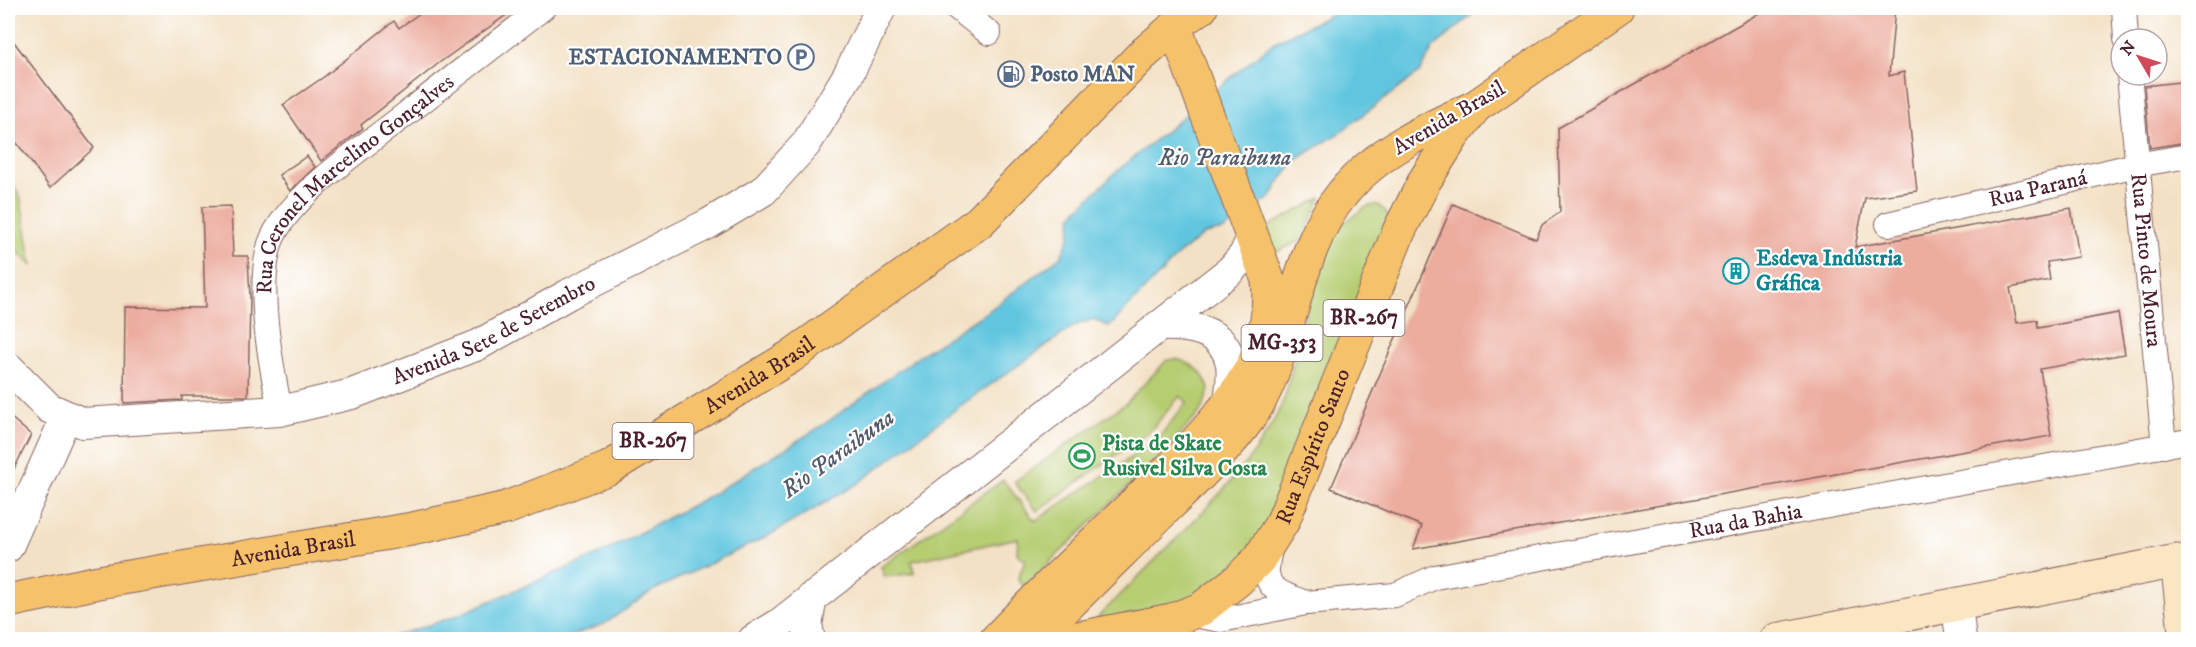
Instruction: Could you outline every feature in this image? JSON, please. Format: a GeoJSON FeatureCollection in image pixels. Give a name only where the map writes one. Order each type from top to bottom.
{"type":"FeatureCollection","features":[{"type":"Feature","properties":{"kind":"main road","name":"Avenida Brasil"},"geometry":{"type":"LineString","coordinates":[[8,601],[99,582],[412,529],[506,508],[609,468],[790,357],[979,222],[1142,55],[1172,17],[1201,8]]}},
{"type":"Feature","properties":{"kind":"main road","name":"Avenida Brasil"},"geometry":{"type":"LineString","coordinates":[[1186,470],[1245,425],[1262,399],[1278,361],[1303,269],[1324,220],[1344,191],[1368,168],[1393,149],[1431,127],[1476,107],[1608,12]]}},
{"type":"Feature","properties":{"kind":"main road"},"geometry":{"type":"LineString","coordinates":[[996,639],[1186,470],[1250,371],[1258,352],[1267,318],[1268,280],[1172,17]]}},
{"type":"Feature","properties":{"kind":"main road","name":"Rua Espírito Santo"},"geometry":{"type":"LineString","coordinates":[[1179,617],[1201,609],[1238,580],[1259,559],[1273,539],[1283,521],[1407,213],[1453,136],[1476,107]]}},
{"type":"Feature","properties":{"kind":"main road","name":"MG-353"},"geometry":{"type":"LineString","coordinates":[[1034,639],[1186,470]]}},
{"type":"Feature","properties":{"kind":"main road"},"geometry":{"type":"LineString","coordinates":[[1776,639],[2183,561],[2186,639]]}},
{"type":"Feature","properties":{"kind":"main road","name":"Rua da Bahia"},"geometry":{"type":"LineString","coordinates":[[1068,639],[1179,617]]}},
{"type":"Feature","properties":{"kind":"street","name":"Rua Ceronel Marcelino Gonçalves"},"geometry":{"type":"LineString","coordinates":[[280,411],[270,356],[266,300],[266,261],[279,225],[316,184],[543,8]]}},
{"type":"Feature","properties":{"kind":"street","name":"Avenida Sete de Setembro"},"geometry":{"type":"LineString","coordinates":[[8,367],[49,408],[83,423],[280,411],[352,394],[478,345],[569,294],[708,224],[763,191],[806,144],[848,75],[881,8]]}},
{"type":"Feature","properties":{"kind":"street"},"geometry":{"type":"LineString","coordinates":[[957,8],[989,33]]}},
{"type":"Feature","properties":{"kind":"street"},"geometry":{"type":"LineString","coordinates":[[2124,8],[2125,27]]}},
{"type":"Feature","properties":{"kind":"street","name":"Rua Pinto de Moura"},"geometry":{"type":"LineString","coordinates":[[2130,87],[2164,446]]}},
{"type":"Feature","properties":{"kind":"street","name":"Rua Paraná"},"geometry":{"type":"LineString","coordinates":[[1888,224],[2136,165],[2188,156]]}},
{"type":"Feature","properties":{"kind":"street"},"geometry":{"type":"LineString","coordinates":[[753,639],[779,624],[1231,270],[1244,255],[1249,228]]}},
{"type":"Feature","properties":{"kind":"street"},"geometry":{"type":"LineString","coordinates":[[1158,326],[1180,325],[1199,329],[1212,335],[1223,345],[1230,360],[1232,375],[1229,403]]}},
{"type":"Feature","properties":{"kind":"street"},"geometry":{"type":"LineString","coordinates":[[8,546],[66,417]]}},
{"type":"Feature","properties":{"kind":"street","name":"Rua da Bahia"},"geometry":{"type":"LineString","coordinates":[[1179,617],[1221,620],[1306,603],[1395,595],[1435,577],[2188,441]]}},
{"type":"Feature","properties":{"kind":"street","name":"Rua da Bahia"},"geometry":{"type":"LineString","coordinates":[[1273,539],[1266,564],[1266,573],[1272,587],[1285,596],[1306,603]]}},
{"type":"Feature","properties":{"kind":"street"},"geometry":{"type":"LineString","coordinates":[[810,639],[807,625],[812,597]]}},
{"type":"Feature","properties":{"kind":"street"},"geometry":{"type":"LineString","coordinates":[[1957,605],[1961,639]]}},
{"type":"Feature","properties":{"kind":"green space"},"geometry":{"type":"Polygon","coordinates":[[[8,179],[20,195],[32,265],[8,243],[8,179]]]}},
{"type":"Feature","properties":{"kind":"green space"},"geometry":{"type":"Polygon","coordinates":[[[1321,198],[1302,240],[1275,253],[1267,227],[1321,198]]]}},
{"type":"Feature","properties":{"kind":"green space"},"geometry":{"type":"Polygon","coordinates":[[[1378,205],[1389,218],[1264,531],[1250,551],[1199,594],[1160,609],[1094,621],[1221,493],[1264,438],[1285,397],[1316,272],[1339,226],[1368,206],[1378,205]]]}},
{"type":"Feature","properties":{"kind":"green space"},"geometry":{"type":"Polygon","coordinates":[[[1176,359],[1192,366],[1207,384],[1209,390],[1203,407],[1164,452],[1024,587],[1018,579],[1025,560],[1017,554],[1018,538],[912,561],[914,573],[885,577],[881,567],[1003,480],[1035,521],[1157,440],[1187,402],[1180,396],[1150,431],[1037,511],[1014,482],[1126,403],[1167,360],[1176,359]]]}},
{"type":"Feature","properties":{"kind":"water","name":"Rio Paraibuna"},"geometry":{"type":"Polygon","coordinates":[[[1344,8],[1480,8],[1433,48],[1420,72],[1335,136],[1299,158],[1280,181],[1271,197],[1224,230],[1205,234],[1182,251],[1109,327],[1094,319],[1076,325],[960,406],[857,484],[766,537],[654,590],[604,624],[562,639],[383,640],[456,616],[602,553],[711,495],[823,425],[926,351],[987,312],[1061,256],[1070,236],[1072,215],[1116,172],[1273,43],[1344,8]]]}},
{"type":"Feature","properties":{"kind":"building"},"geometry":{"type":"Polygon","coordinates":[[[427,8],[516,8],[439,63],[361,125],[363,128],[321,161],[283,105],[325,76],[394,21],[399,28],[427,8]]]}},
{"type":"Feature","properties":{"kind":"building","name":"Esdeva Indústria Gráfica"},"geometry":{"type":"Polygon","coordinates":[[[1768,8],[1895,8],[1889,76],[1904,72],[1917,191],[1865,198],[1855,247],[2071,208],[2079,257],[2047,262],[2050,280],[2010,288],[2017,323],[2037,320],[2038,328],[2118,313],[2125,354],[2040,369],[2051,436],[1413,549],[1422,526],[1331,488],[1453,204],[1536,239],[1542,225],[1560,212],[1558,128],[1768,8]]]}},
{"type":"Feature","properties":{"kind":"building"},"geometry":{"type":"Polygon","coordinates":[[[8,34],[94,148],[50,188],[8,131],[8,34]]]}},
{"type":"Feature","properties":{"kind":"building"},"geometry":{"type":"Polygon","coordinates":[[[2188,81],[2188,142],[2150,148],[2144,87],[2169,87],[2169,83],[2188,81]]]}},
{"type":"Feature","properties":{"kind":"building"},"geometry":{"type":"Polygon","coordinates":[[[307,156],[315,167],[290,191],[279,175],[307,156]]]}},
{"type":"Feature","properties":{"kind":"building"},"geometry":{"type":"Polygon","coordinates":[[[231,206],[233,256],[248,256],[250,298],[248,396],[182,396],[182,400],[124,403],[125,307],[205,308],[202,207],[231,206]]]}},
{"type":"Feature","properties":{"kind":"building"},"geometry":{"type":"Polygon","coordinates":[[[8,415],[31,435],[8,481],[8,415]]]}},
{"type":"Feature","properties":{"kind":"place","name":"ESTACIONAMENTO"},"geometry":{"type":"Point","coordinates":[801,57]}},
{"type":"Feature","properties":{"kind":"place","name":"Posto MAN"},"geometry":{"type":"Point","coordinates":[1011,74]}},
{"type":"Feature","properties":{"kind":"place","name":"Esdeva Indústria Gráfica"},"geometry":{"type":"Point","coordinates":[1736,271]}},
{"type":"Feature","properties":{"kind":"place","name":"Pista de Skate Rusivel Silva Costa"},"geometry":{"type":"Point","coordinates":[1082,456]}}]}
